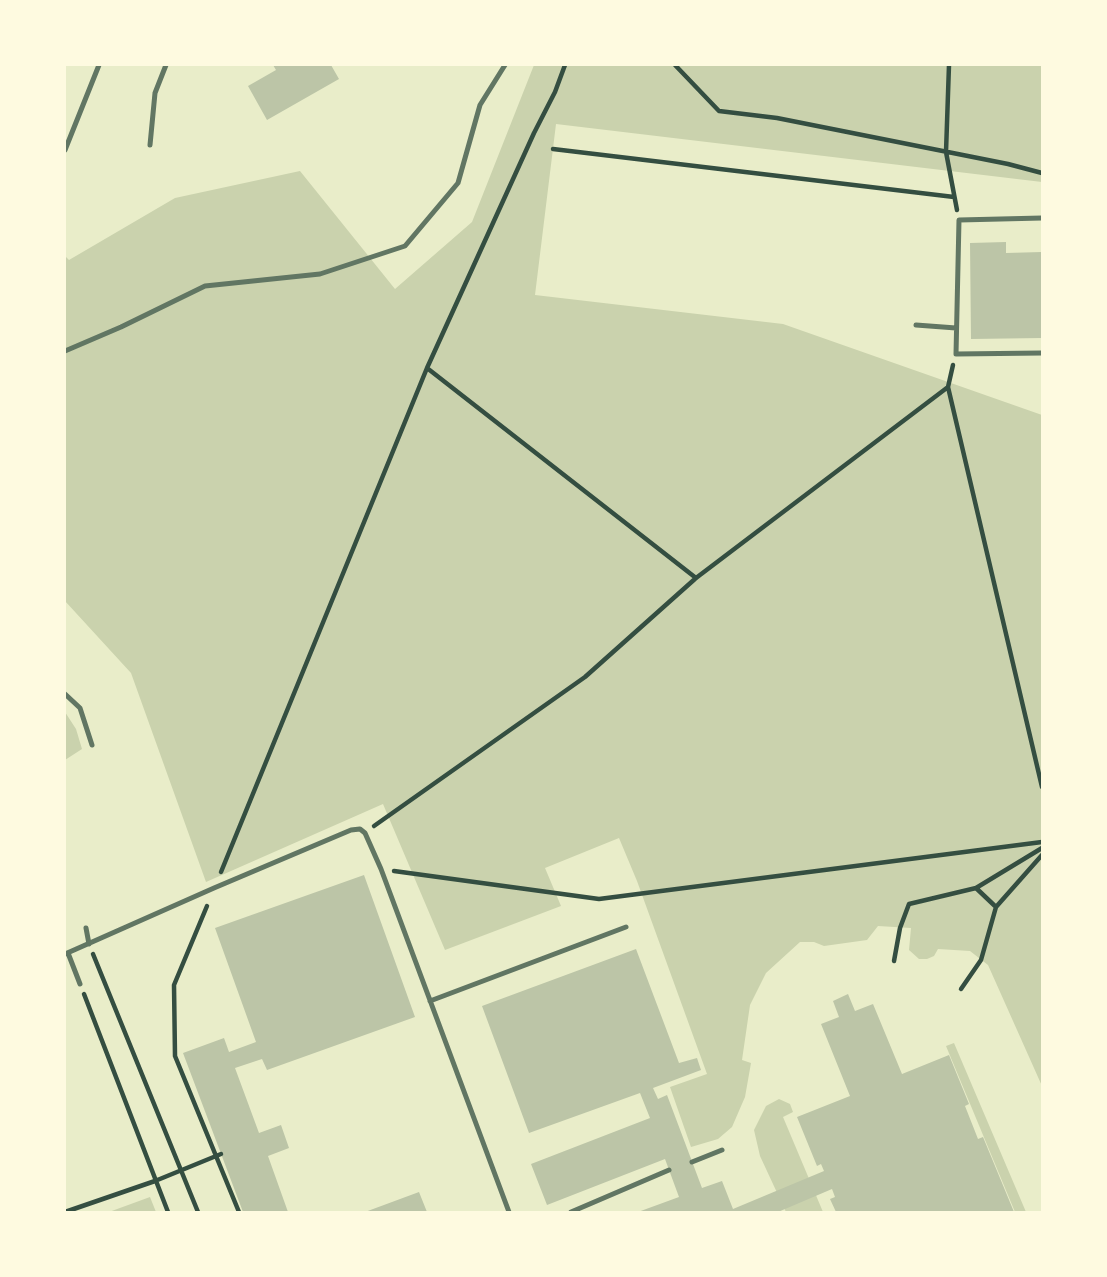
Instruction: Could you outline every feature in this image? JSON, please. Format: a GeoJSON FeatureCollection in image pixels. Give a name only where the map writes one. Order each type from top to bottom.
{"type":"FeatureCollection","features":[{"type":"Feature","properties":{"kind":"lane"},"geometry":{"type":"LineString","coordinates":[[65,150],[99,65]]}},
{"type":"Feature","properties":{"kind":"lane"},"geometry":{"type":"LineString","coordinates":[[150,145],[155,93],[166,65]]}},
{"type":"Feature","properties":{"kind":"lane"},"geometry":{"type":"LineString","coordinates":[[65,351],[205,286],[320,274],[405,246],[458,183],[480,105],[505,65]]}},
{"type":"Feature","properties":{"kind":"lane"},"geometry":{"type":"LineString","coordinates":[[1042,218],[958,220],[956,354],[1042,353]]}},
{"type":"Feature","properties":{"kind":"lane"},"geometry":{"type":"LineString","coordinates":[[916,325],[956,328]]}},
{"type":"Feature","properties":{"kind":"lane"},"geometry":{"type":"LineString","coordinates":[[65,694],[80,708],[92,745]]}},
{"type":"Feature","properties":{"kind":"lane"},"geometry":{"type":"LineString","coordinates":[[80,984],[66,954],[214,888],[351,830],[360,829],[365,833],[381,869],[509,1212]]}},
{"type":"Feature","properties":{"kind":"lane"},"geometry":{"type":"LineString","coordinates":[[430,1001],[626,926]]}},
{"type":"Feature","properties":{"kind":"lane"},"geometry":{"type":"LineString","coordinates":[[86,928],[89,944]]}},
{"type":"Feature","properties":{"kind":"lane"},"geometry":{"type":"LineString","coordinates":[[692,1162],[722,1150]]}},
{"type":"Feature","properties":{"kind":"lane"},"geometry":{"type":"LineString","coordinates":[[571,1212],[669,1170]]}},
{"type":"Feature","properties":{"kind":"path"},"geometry":{"type":"LineString","coordinates":[[239,1212],[218,1155],[175,1056],[174,985],[427,368],[565,65]]}},
{"type":"Feature","properties":{"kind":"path"},"geometry":{"type":"LineString","coordinates":[[675,65],[719,111],[777,118],[1042,173]]}},
{"type":"Feature","properties":{"kind":"path"},"geometry":{"type":"LineString","coordinates":[[949,65],[946,152],[958,220]]}},
{"type":"Feature","properties":{"kind":"path"},"geometry":{"type":"LineString","coordinates":[[553,149],[954,198]]}},
{"type":"Feature","properties":{"kind":"path"},"geometry":{"type":"LineString","coordinates":[[956,354],[948,387],[1042,787]]}},
{"type":"Feature","properties":{"kind":"path"},"geometry":{"type":"LineString","coordinates":[[427,368],[696,578]]}},
{"type":"Feature","properties":{"kind":"path"},"geometry":{"type":"LineString","coordinates":[[365,833],[585,677],[696,578],[948,387]]}},
{"type":"Feature","properties":{"kind":"path"},"geometry":{"type":"LineString","coordinates":[[381,869],[599,899],[1042,842]]}},
{"type":"Feature","properties":{"kind":"path"},"geometry":{"type":"LineString","coordinates":[[894,961],[900,928],[909,904],[976,888],[1042,848]]}},
{"type":"Feature","properties":{"kind":"path"},"geometry":{"type":"LineString","coordinates":[[961,989],[981,960],[996,907],[1042,855]]}},
{"type":"Feature","properties":{"kind":"path"},"geometry":{"type":"LineString","coordinates":[[976,888],[996,907]]}},
{"type":"Feature","properties":{"kind":"path"},"geometry":{"type":"LineString","coordinates":[[89,944],[198,1212]]}},
{"type":"Feature","properties":{"kind":"path"},"geometry":{"type":"LineString","coordinates":[[80,984],[168,1212]]}},
{"type":"Feature","properties":{"kind":"path"},"geometry":{"type":"LineString","coordinates":[[65,1212],[155,1181],[218,1155]]}},
{"type":"Feature","properties":{"kind":"green space"},"geometry":{"type":"Polygon","coordinates":[[[534,65],[1042,65],[1042,182],[556,124],[535,295],[783,324],[1042,415],[1042,1086],[988,965],[970,951],[938,949],[934,956],[919,959],[909,950],[911,928],[878,926],[867,940],[824,946],[814,942],[800,942],[766,973],[750,1005],[742,1060],[751,1063],[745,1097],[732,1127],[718,1139],[691,1147],[670,1087],[707,1074],[619,838],[545,868],[561,906],[445,950],[383,804],[206,882],[131,673],[65,601],[65,256],[69,260],[175,198],[300,171],[395,289],[472,222],[534,65]]]}},
{"type":"Feature","properties":{"kind":"green space"},"geometry":{"type":"Polygon","coordinates":[[[65,712],[76,729],[82,749],[65,760],[65,712]]]}},
{"type":"Feature","properties":{"kind":"green space"},"geometry":{"type":"Polygon","coordinates":[[[954,1043],[1026,1212],[1015,1212],[946,1046],[954,1043]]]}},
{"type":"Feature","properties":{"kind":"green space"},"geometry":{"type":"Polygon","coordinates":[[[779,1099],[790,1104],[793,1112],[783,1117],[823,1212],[786,1212],[760,1156],[754,1130],[766,1106],[779,1099]]]}},
{"type":"Feature","properties":{"kind":"green space"},"geometry":{"type":"Polygon","coordinates":[[[150,1197],[156,1212],[109,1212],[150,1197]]]}},
{"type":"Feature","properties":{"kind":"building"},"geometry":{"type":"Polygon","coordinates":[[[273,65],[331,65],[339,79],[267,120],[248,86],[276,70],[273,65]]]}},
{"type":"Feature","properties":{"kind":"building"},"geometry":{"type":"Polygon","coordinates":[[[1006,242],[1006,253],[1042,252],[1042,338],[971,339],[970,243],[1006,242]]]}},
{"type":"Feature","properties":{"kind":"building"},"geometry":{"type":"Polygon","coordinates":[[[364,875],[415,1017],[267,1070],[262,1059],[235,1068],[259,1133],[281,1125],[289,1148],[268,1156],[288,1212],[243,1212],[183,1053],[224,1038],[229,1052],[256,1042],[215,928],[364,875]]]}},
{"type":"Feature","properties":{"kind":"building"},"geometry":{"type":"Polygon","coordinates":[[[636,949],[679,1063],[697,1058],[701,1070],[653,1088],[658,1099],[667,1095],[702,1188],[722,1181],[733,1209],[824,1171],[821,1164],[817,1166],[797,1117],[850,1096],[821,1024],[839,1017],[833,1001],[848,994],[855,1011],[873,1004],[902,1074],[949,1055],[969,1104],[965,1106],[978,1139],[983,1137],[1014,1212],[836,1212],[830,1199],[835,1197],[832,1189],[778,1212],[638,1212],[679,1197],[665,1159],[547,1205],[531,1164],[650,1118],[640,1093],[529,1133],[482,1006],[636,949]]]}},
{"type":"Feature","properties":{"kind":"building"},"geometry":{"type":"Polygon","coordinates":[[[419,1192],[427,1212],[365,1212],[419,1192]]]}}]}
